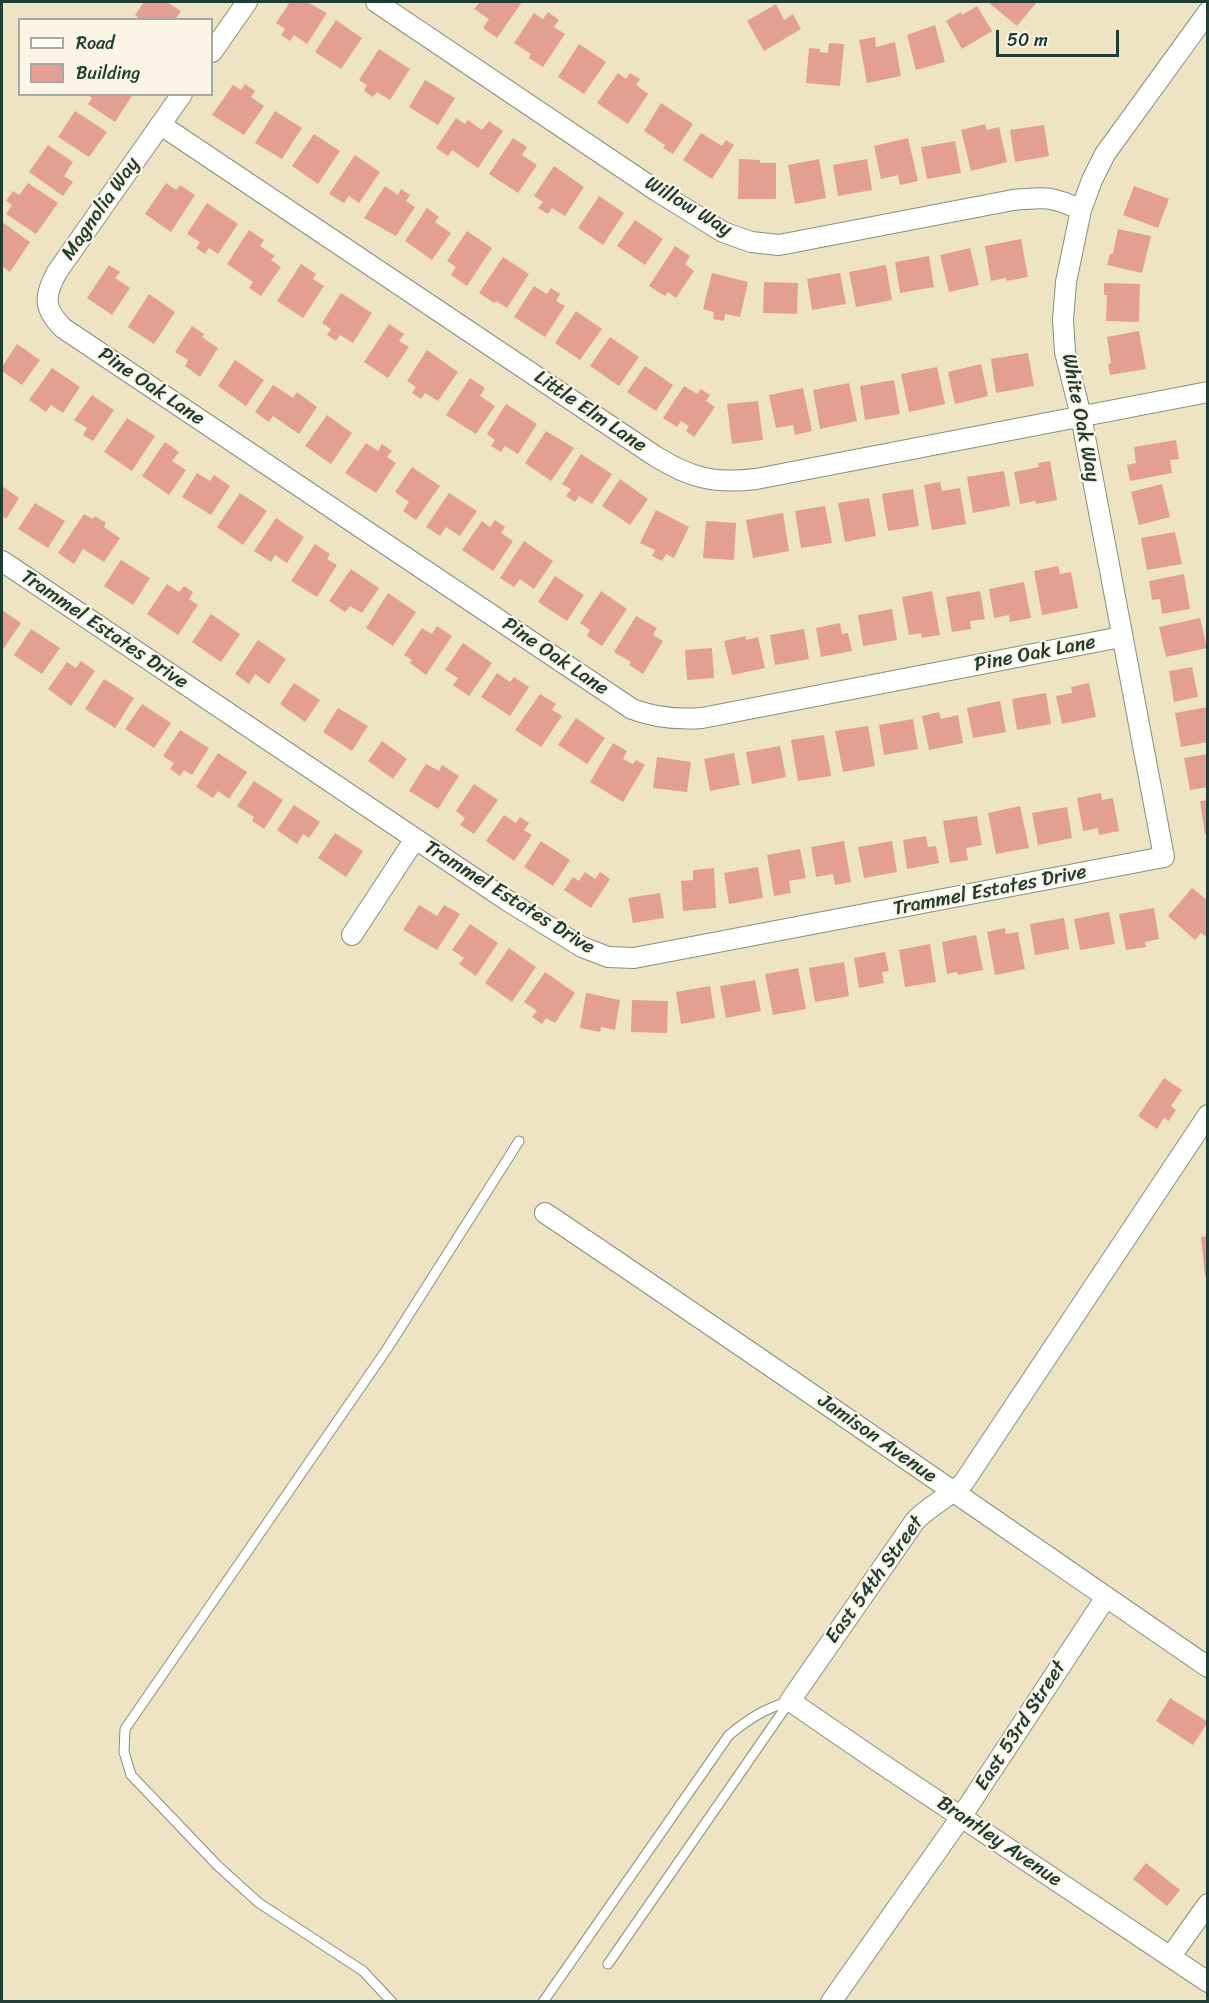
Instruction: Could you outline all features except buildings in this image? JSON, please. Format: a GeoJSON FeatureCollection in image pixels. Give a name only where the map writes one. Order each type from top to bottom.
{"type":"FeatureCollection","features":[{"type":"Feature","properties":{"kind":"street"},"geometry":{"type":"LineString","coordinates":[[213,51],[247,2]]}},
{"type":"Feature","properties":{"kind":"street","name":"Willow Way"},"geometry":{"type":"LineString","coordinates":[[376,2],[667,197],[723,232],[751,242],[779,244],[1013,200],[1046,197],[1081,210]]}},
{"type":"Feature","properties":{"kind":"street","name":"White Oak Way"},"geometry":{"type":"LineString","coordinates":[[1164,857],[1081,416],[1065,352],[1064,320],[1066,282],[1073,240],[1092,180],[1105,154],[1208,12]]}},
{"type":"Feature","properties":{"kind":"street","name":"Magnolia Way"},"geometry":{"type":"LineString","coordinates":[[63,328],[53,318],[47,304],[49,287],[57,272],[181,96]]}},
{"type":"Feature","properties":{"kind":"street","name":"Little Elm Lane"},"geometry":{"type":"LineString","coordinates":[[161,125],[655,456],[687,474],[720,481],[756,478],[1208,392]]}},
{"type":"Feature","properties":{"kind":"street","name":"Pine Oak Lane"},"geometry":{"type":"LineString","coordinates":[[63,328],[620,702],[647,714],[680,720],[702,717],[1121,637]]}},
{"type":"Feature","properties":{"kind":"street","name":"Trammel Estates Drive"},"geometry":{"type":"LineString","coordinates":[[2,561],[508,901],[582,947],[608,957],[634,958],[1164,857]]}},
{"type":"Feature","properties":{"kind":"street"},"geometry":{"type":"LineString","coordinates":[[352,935],[415,839]]}},
{"type":"Feature","properties":{"kind":"street","name":"East 54th Street"},"geometry":{"type":"LineString","coordinates":[[790,1701],[915,1521],[938,1501],[954,1492],[963,1482],[1208,1114]]}},
{"type":"Feature","properties":{"kind":"street","name":"Jamison Avenue"},"geometry":{"type":"LineString","coordinates":[[545,1214],[807,1390],[1208,1667]]}},
{"type":"Feature","properties":{"kind":"street","name":"East 53rd Street"},"geometry":{"type":"LineString","coordinates":[[831,2001],[961,1817],[1106,1597]]}},
{"type":"Feature","properties":{"kind":"street","name":"Brantley Avenue"},"geometry":{"type":"LineString","coordinates":[[790,1701],[1208,1982]]}},
{"type":"Feature","properties":{"kind":"street"},"geometry":{"type":"LineString","coordinates":[[1171,1956],[1208,1904]]}},
{"type":"Feature","properties":{"kind":"lane"},"geometry":{"type":"LineString","coordinates":[[392,2001],[363,1971],[259,1903],[218,1866],[131,1774],[124,1752],[125,1728],[387,1349],[519,1141]]}},
{"type":"Feature","properties":{"kind":"lane"},"geometry":{"type":"LineString","coordinates":[[543,2001],[729,1735],[750,1718],[771,1707],[790,1701]]}},
{"type":"Feature","properties":{"kind":"lane","name":"East 54th Street"},"geometry":{"type":"LineString","coordinates":[[608,1964],[790,1701]]}}]}
